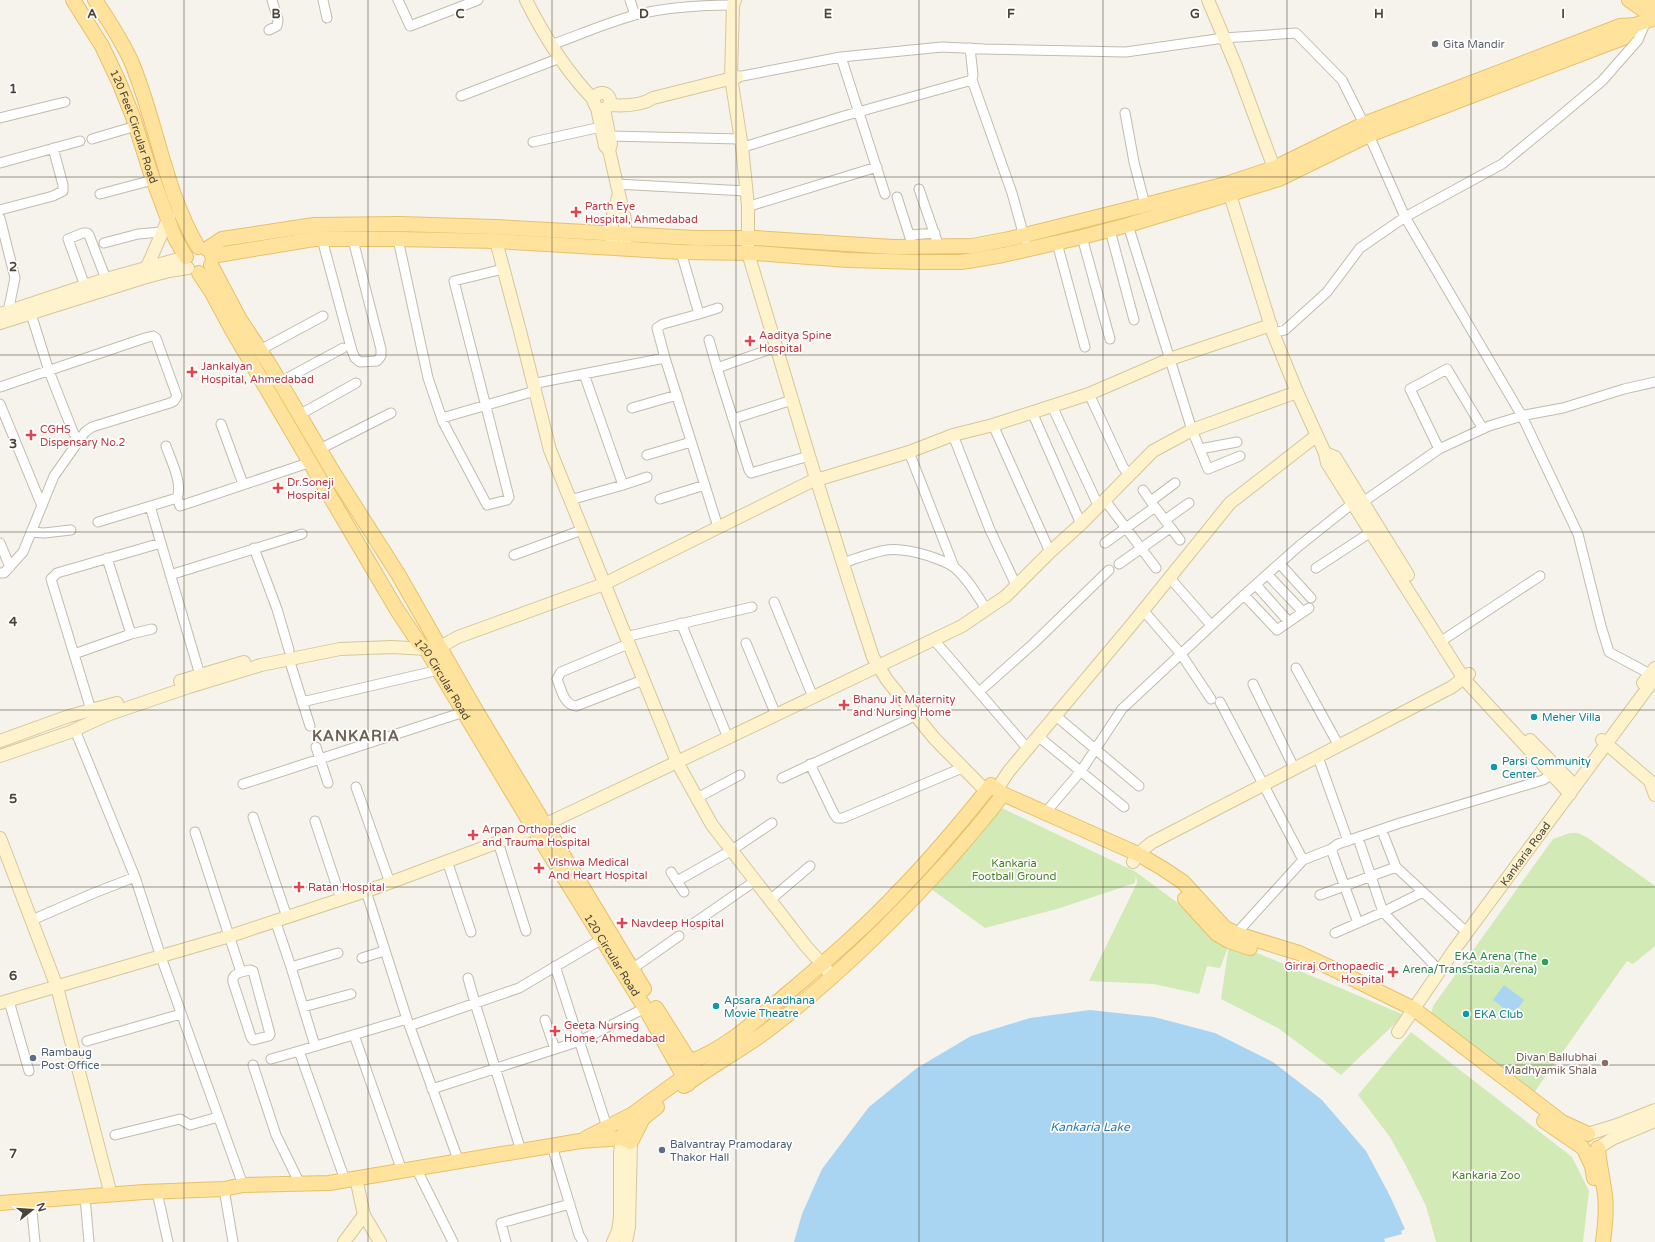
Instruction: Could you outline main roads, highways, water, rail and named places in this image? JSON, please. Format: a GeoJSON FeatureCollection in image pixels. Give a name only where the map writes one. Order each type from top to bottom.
{"type":"FeatureCollection","features":[{"type":"Feature","properties":{"kind":"main road","name":"120 Feet Circular Road"},"geometry":{"type":"LineString","coordinates":[[73,0],[102,46],[122,89],[136,126],[153,180],[175,238],[191,266]]}},
{"type":"Feature","properties":{"kind":"main road","name":"120 Feet Circular Road"},"geometry":{"type":"LineString","coordinates":[[95,0],[121,40],[131,61],[148,111],[174,199],[188,230],[207,254]]}},
{"type":"Feature","properties":{"kind":"main road"},"geometry":{"type":"LineString","coordinates":[[1629,0],[1648,20]]}},
{"type":"Feature","properties":{"kind":"main road"},"geometry":{"type":"LineString","coordinates":[[1647,0],[1655,6]]}},
{"type":"Feature","properties":{"kind":"main road"},"geometry":{"type":"LineString","coordinates":[[1228,188],[1145,205],[1024,235],[972,246],[940,247],[911,241],[751,238],[695,238],[619,241],[314,239],[207,254],[190,250],[191,266],[207,271],[207,254],[222,240],[314,225],[408,224],[495,227],[619,241],[681,252],[752,253],[848,260],[954,262],[974,260],[1082,238],[1128,225],[1228,188],[1276,173],[1367,130],[1620,26],[1648,20]]}},
{"type":"Feature","properties":{"kind":"main road","name":"120 Circular Road"},"geometry":{"type":"LineString","coordinates":[[207,254],[239,318],[280,382],[333,472],[398,574],[429,643],[439,670],[464,712],[632,968],[689,1062]]}},
{"type":"Feature","properties":{"kind":"main road","name":"120 Circular Road"},"geometry":{"type":"LineString","coordinates":[[191,266],[211,291],[232,330],[397,610],[429,643],[539,827],[602,939],[690,1079]]}},
{"type":"Feature","properties":{"kind":"main road"},"geometry":{"type":"LineString","coordinates":[[995,792],[1045,813],[1136,858],[1177,889],[1216,934],[1233,938],[1296,962],[1409,1012],[1562,1122],[1598,1137],[1600,1143],[1588,1149]]}},
{"type":"Feature","properties":{"kind":"main road"},"geometry":{"type":"LineString","coordinates":[[995,792],[1032,818],[1136,858]]}},
{"type":"Feature","properties":{"kind":"main road"},"geometry":{"type":"LineString","coordinates":[[690,1079],[689,1062],[706,1056],[758,1020],[821,965],[903,888],[995,792]]}},
{"type":"Feature","properties":{"kind":"main road"},"geometry":{"type":"LineString","coordinates":[[580,1141],[633,1114],[771,1028],[833,977],[883,931],[915,898],[995,792]]}},
{"type":"Feature","properties":{"kind":"main road"},"geometry":{"type":"LineString","coordinates":[[1409,1012],[1556,1130],[1588,1149],[1599,1165],[1605,1195],[1606,1221],[1603,1242]]}},
{"type":"Feature","properties":{"kind":"main road"},"geometry":{"type":"LineString","coordinates":[[627,1140],[643,1118],[690,1079]]}},
{"type":"Feature","properties":{"kind":"main road"},"geometry":{"type":"LineString","coordinates":[[627,1140],[624,1132],[633,1114]]}},
{"type":"Feature","properties":{"kind":"main road"},"geometry":{"type":"LineString","coordinates":[[0,1203],[224,1189],[243,1185],[329,1183],[580,1141],[627,1140]]}},
{"type":"Feature","properties":{"kind":"main road"},"geometry":{"type":"LineString","coordinates":[[1588,1149],[1598,1196],[1596,1242]]}},
{"type":"Feature","properties":{"kind":"water"},"geometry":{"type":"Polygon","coordinates":[[[1504,985],[1524,1000],[1513,1015],[1493,1000],[1504,985]]]}},
{"type":"Feature","properties":{"kind":"water","name":"Kankaria Lake"},"geometry":{"type":"Polygon","coordinates":[[[1090,1010],[1154,1017],[1215,1033],[1273,1062],[1322,1100],[1366,1151],[1390,1196],[1405,1229],[1401,1231],[1402,1234],[1384,1239],[1385,1242],[794,1242],[802,1214],[822,1169],[869,1107],[917,1068],[971,1036],[1030,1018],[1090,1010]]]}},
{"type":"Feature","properties":{"kind":"place","name":"Gita Mandir"},"geometry":{"type":"Point","coordinates":[1435,44]}},
{"type":"Feature","properties":{"kind":"place","name":"Parth Eye Hospital, Ahmedabad"},"geometry":{"type":"Point","coordinates":[576,212]}},
{"type":"Feature","properties":{"kind":"place","name":"Aaditya Spine Hospital"},"geometry":{"type":"Point","coordinates":[750,341]}},
{"type":"Feature","properties":{"kind":"place","name":"Jankalyan Hospital, Ahmedabad"},"geometry":{"type":"Point","coordinates":[192,372]}},
{"type":"Feature","properties":{"kind":"place","name":"CGHS Dispensary No.2"},"geometry":{"type":"Point","coordinates":[31,435]}},
{"type":"Feature","properties":{"kind":"place","name":"Dr.Soneji Hospital"},"geometry":{"type":"Point","coordinates":[278,488]}},
{"type":"Feature","properties":{"kind":"place","name":"Bhanu Jit Maternity and Nursing Home"},"geometry":{"type":"Point","coordinates":[844,705]}},
{"type":"Feature","properties":{"kind":"place","name":"Meher Villa"},"geometry":{"type":"Point","coordinates":[1534,717]}},
{"type":"Feature","properties":{"kind":"place","name":"Parsi Community Center"},"geometry":{"type":"Point","coordinates":[1494,767]}},
{"type":"Feature","properties":{"kind":"place","name":"Arpan Orthopedic and Trauma Hospital"},"geometry":{"type":"Point","coordinates":[473,835]}},
{"type":"Feature","properties":{"kind":"place","name":"Vishwa Medical And Heart Hospital"},"geometry":{"type":"Point","coordinates":[539,868]}},
{"type":"Feature","properties":{"kind":"place","name":"Ratan Hospital"},"geometry":{"type":"Point","coordinates":[299,887]}},
{"type":"Feature","properties":{"kind":"place","name":"Navdeep Hospital"},"geometry":{"type":"Point","coordinates":[622,923]}},
{"type":"Feature","properties":{"kind":"place","name":"EKA Arena (The Arena/TransStadia Arena)"},"geometry":{"type":"Point","coordinates":[1545,962]}},
{"type":"Feature","properties":{"kind":"place","name":"Giriraj Orthopaedic Hospital"},"geometry":{"type":"Point","coordinates":[1393,972]}},
{"type":"Feature","properties":{"kind":"place","name":"Apsara Aradhana Movie Theatre"},"geometry":{"type":"Point","coordinates":[716,1006]}},
{"type":"Feature","properties":{"kind":"place","name":"EKA Club"},"geometry":{"type":"Point","coordinates":[1466,1014]}},
{"type":"Feature","properties":{"kind":"place","name":"Geeta Nursing Home, Ahmedabad"},"geometry":{"type":"Point","coordinates":[555,1031]}},
{"type":"Feature","properties":{"kind":"place","name":"Rambaug Post Office"},"geometry":{"type":"Point","coordinates":[33,1058]}},
{"type":"Feature","properties":{"kind":"place","name":"Divan Ballubhai Madhyamik Shala"},"geometry":{"type":"Point","coordinates":[1605,1063]}},
{"type":"Feature","properties":{"kind":"place","name":"Balvantray Pramodaray Thakor Hall"},"geometry":{"type":"Point","coordinates":[662,1150]}},
{"type":"Feature","properties":{"kind":"district","name":"KANKARIA"},"geometry":{"type":"Point","coordinates":[356,736]}},
{"type":"Feature","properties":{"kind":"park label","name":"Kankaria Football Ground"},"geometry":{"type":"Point","coordinates":[1014,869]}},
{"type":"Feature","properties":{"kind":"park label","name":"Kankaria Zoo"},"geometry":{"type":"Point","coordinates":[1486,1175]}}]}
